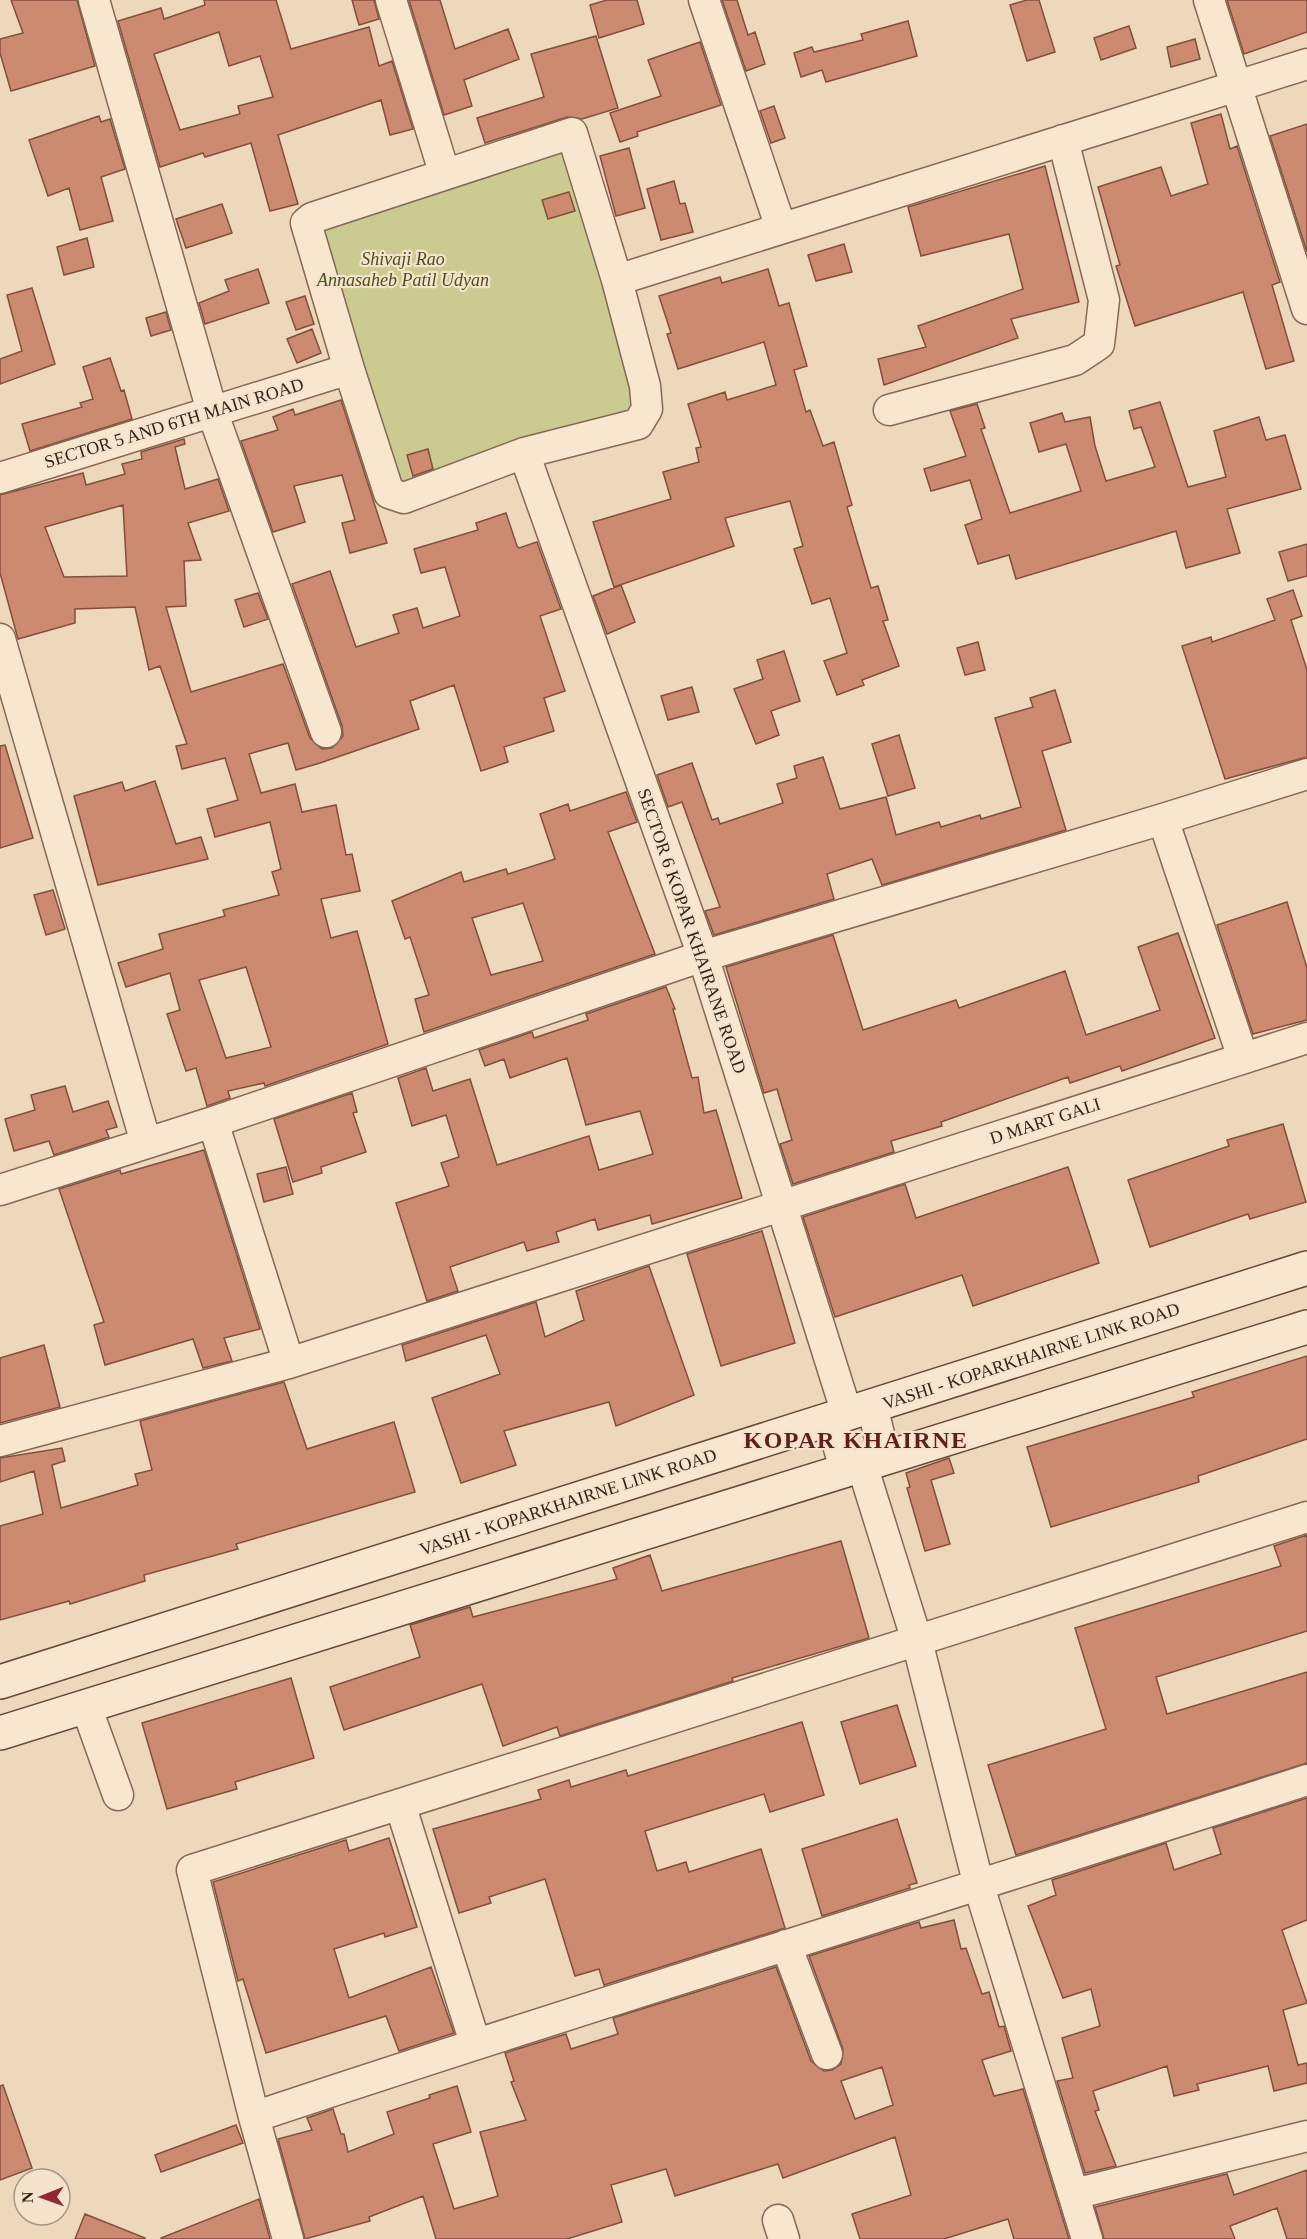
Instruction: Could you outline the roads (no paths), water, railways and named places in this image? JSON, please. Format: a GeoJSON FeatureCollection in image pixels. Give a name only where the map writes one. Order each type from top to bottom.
{"type":"FeatureCollection","features":[{"type":"Feature","properties":{"kind":"main road","name":"VASHI - KOPARKHAIRNE LINK ROAD"},"geometry":{"type":"LineString","coordinates":[[0,1682],[1307,1268]]}},
{"type":"Feature","properties":{"kind":"main road"},"geometry":{"type":"LineString","coordinates":[[0,1733],[1307,1327]]}},
{"type":"Feature","properties":{"kind":"street"},"geometry":{"type":"LineString","coordinates":[[94,0],[213,411],[326,732]]}},
{"type":"Feature","properties":{"kind":"street"},"geometry":{"type":"LineString","coordinates":[[391,0],[444,172]]}},
{"type":"Feature","properties":{"kind":"street"},"geometry":{"type":"LineString","coordinates":[[704,0],[781,228]]}},
{"type":"Feature","properties":{"kind":"street"},"geometry":{"type":"LineString","coordinates":[[1209,0],[1307,309]]}},
{"type":"Feature","properties":{"kind":"street"},"geometry":{"type":"LineString","coordinates":[[617,280],[1307,64]]}},
{"type":"Feature","properties":{"kind":"street"},"geometry":{"type":"LineString","coordinates":[[572,133],[617,280],[645,386],[647,409],[638,424],[524,453],[404,498],[396,497],[389,493],[306,223],[312,218],[444,172],[572,133]]}},
{"type":"Feature","properties":{"kind":"street"},"geometry":{"type":"LineString","coordinates":[[889,410],[1075,360],[1099,344],[1104,300],[1063,140]]}},
{"type":"Feature","properties":{"kind":"street","name":"SECTOR 5 AND 6TH MAIN ROAD"},"geometry":{"type":"LineString","coordinates":[[0,478],[349,369]]}},
{"type":"Feature","properties":{"kind":"street","name":"SECTOR 6 KOPAR KHAIRANE ROAD"},"geometry":{"type":"LineString","coordinates":[[524,453],[703,956],[850,1413]]}},
{"type":"Feature","properties":{"kind":"street"},"geometry":{"type":"LineString","coordinates":[[0,639],[146,1143]]}},
{"type":"Feature","properties":{"kind":"street"},"geometry":{"type":"LineString","coordinates":[[0,1190],[213,1122],[703,956],[1307,774]]}},
{"type":"Feature","properties":{"kind":"street"},"geometry":{"type":"LineString","coordinates":[[1163,819],[1243,1058]]}},
{"type":"Feature","properties":{"kind":"street","name":"D MART GALI"},"geometry":{"type":"LineString","coordinates":[[0,1441],[289,1363],[1307,1038]]}},
{"type":"Feature","properties":{"kind":"street"},"geometry":{"type":"LineString","coordinates":[[213,1122],[289,1363]]}},
{"type":"Feature","properties":{"kind":"street"},"geometry":{"type":"LineString","coordinates":[[850,1413],[917,1641],[979,1886],[1087,2239]]}},
{"type":"Feature","properties":{"kind":"street"},"geometry":{"type":"LineString","coordinates":[[850,1413],[864,1464]]}},
{"type":"Feature","properties":{"kind":"street"},"geometry":{"type":"LineString","coordinates":[[288,2239],[254,2117],[192,1870],[1307,1517]]}},
{"type":"Feature","properties":{"kind":"street"},"geometry":{"type":"LineString","coordinates":[[86,1706],[118,1795]]}},
{"type":"Feature","properties":{"kind":"street"},"geometry":{"type":"LineString","coordinates":[[254,2117],[475,2043],[786,1944],[979,1886],[1307,1780]]}},
{"type":"Feature","properties":{"kind":"street"},"geometry":{"type":"LineString","coordinates":[[400,1804],[475,2043]]}},
{"type":"Feature","properties":{"kind":"street"},"geometry":{"type":"LineString","coordinates":[[786,1944],[827,2054]]}},
{"type":"Feature","properties":{"kind":"street"},"geometry":{"type":"LineString","coordinates":[[1074,2194],[1307,2136]]}},
{"type":"Feature","properties":{"kind":"district","name":"KOPAR KHAIRNE"},"geometry":{"type":"Point","coordinates":[856,1440]}},
{"type":"Feature","properties":{"kind":"park label","name":"Shivaji Rao Annasaheb Patil Udyan"},"geometry":{"type":"Point","coordinates":[403,269]}}]}
